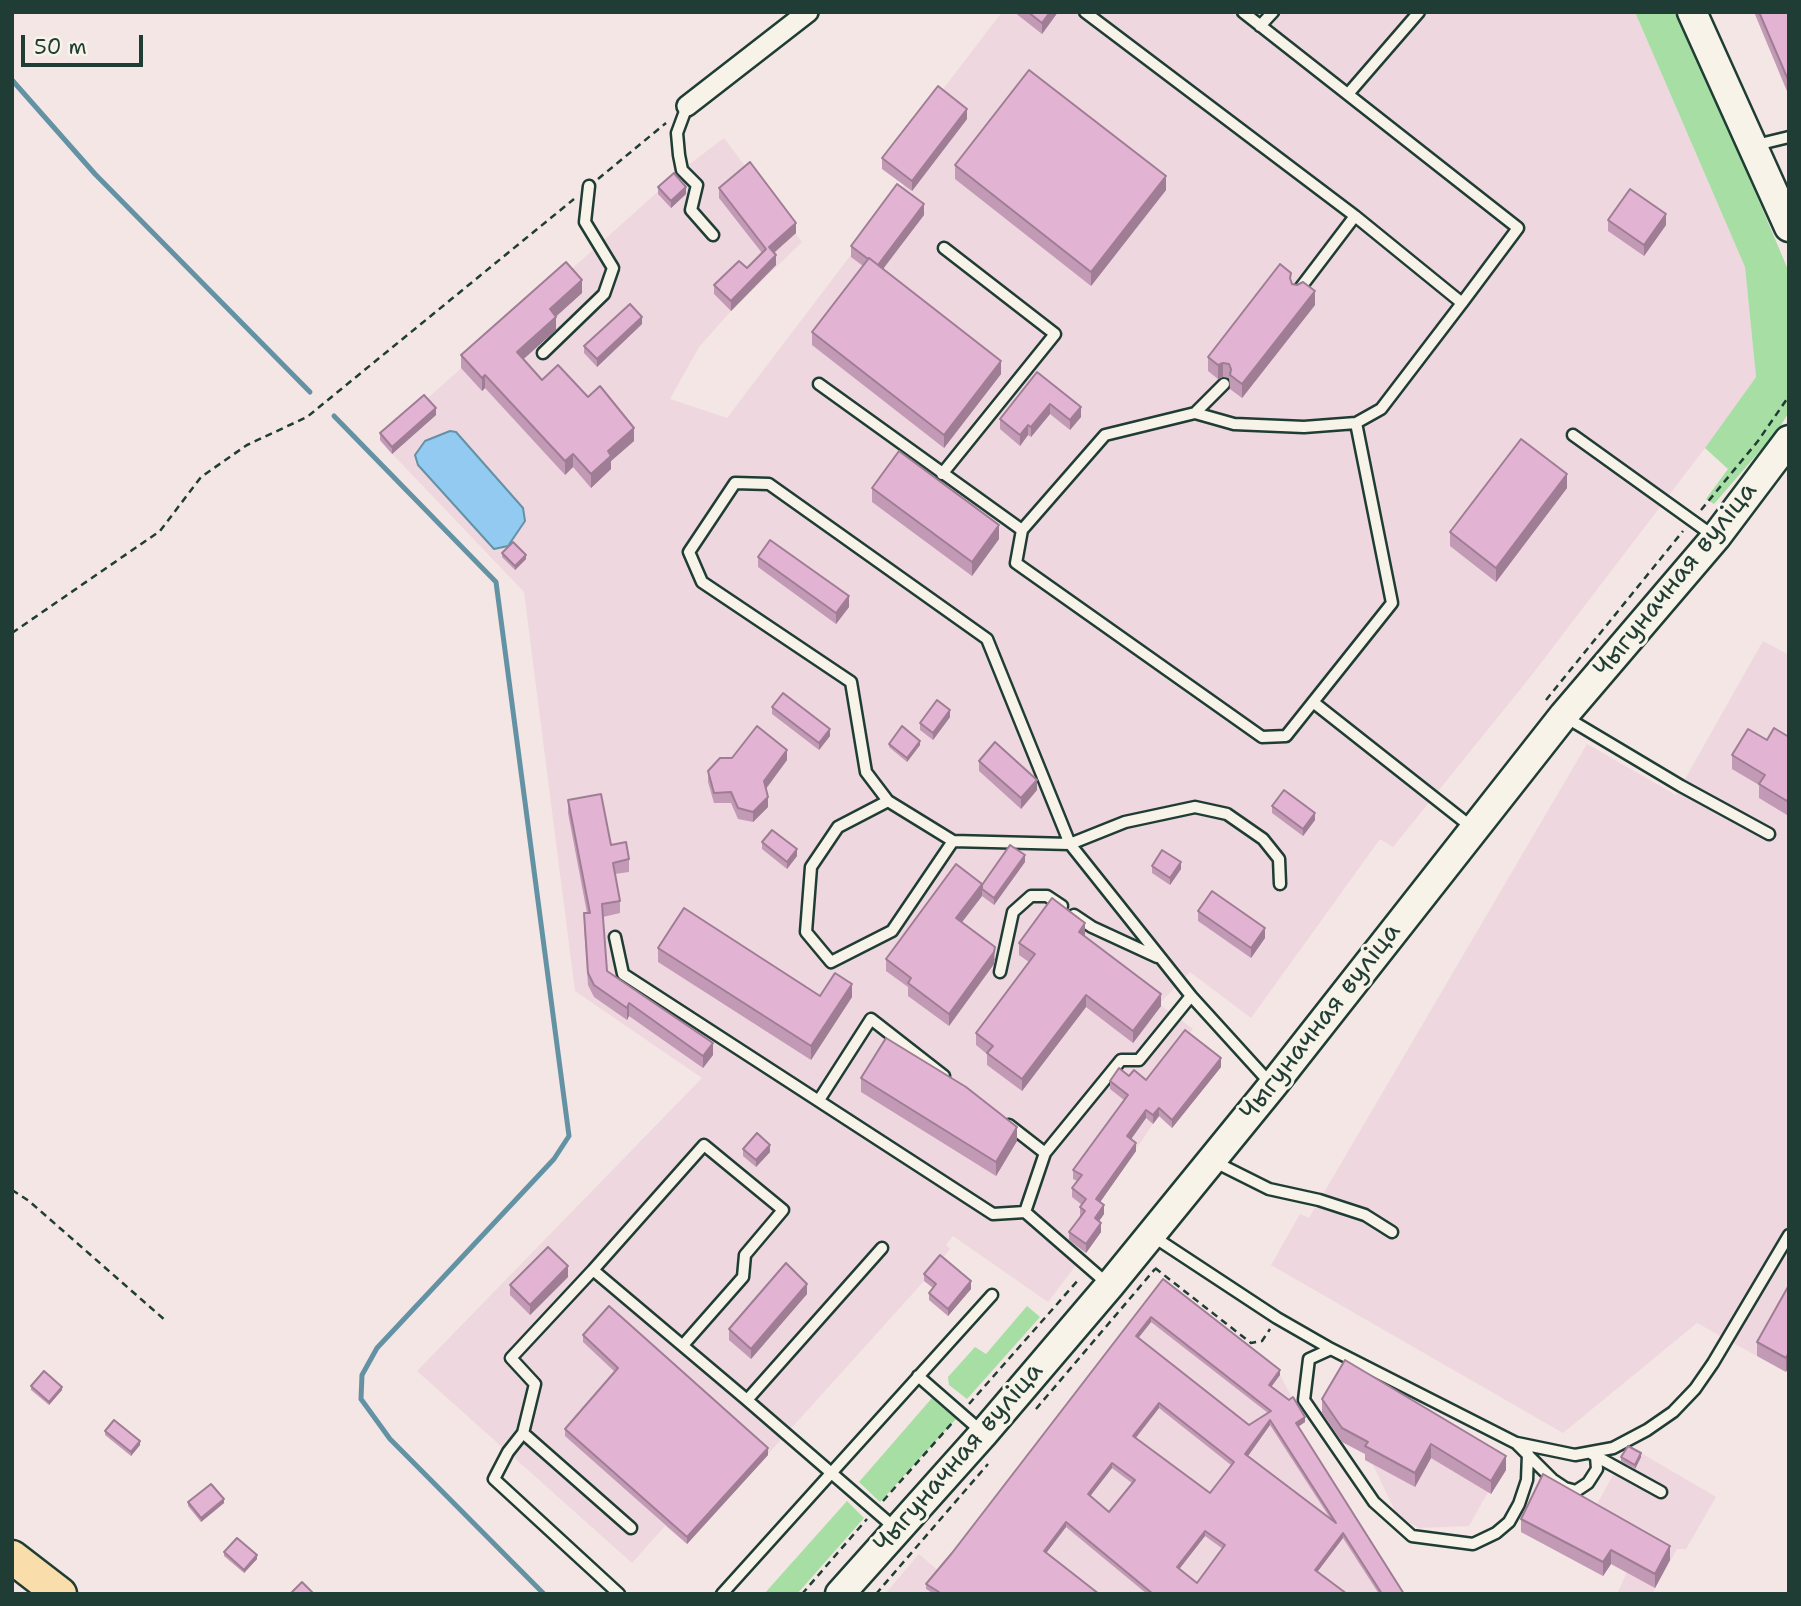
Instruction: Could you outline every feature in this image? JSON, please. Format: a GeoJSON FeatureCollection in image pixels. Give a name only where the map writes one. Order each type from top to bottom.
{"type":"FeatureCollection","features":[{"type":"Feature","properties":{"kind":"main road"},"geometry":{"type":"LineString","coordinates":[[15,1565],[60,1594]]}},
{"type":"Feature","properties":{"kind":"street"},"geometry":{"type":"LineString","coordinates":[[687,106],[808,12]]}},
{"type":"Feature","properties":{"kind":"street"},"geometry":{"type":"LineString","coordinates":[[1692,12],[1789,227]]}},
{"type":"Feature","properties":{"kind":"street","name":"Чыгуначная вуліца"},"geometry":{"type":"LineString","coordinates":[[840,1594],[983,1434],[1102,1278],[1143,1244],[1273,1085],[1474,829],[1553,710],[1716,537],[1789,439]]}},
{"type":"Feature","properties":{"kind":"lane"},"geometry":{"type":"LineString","coordinates":[[1085,12],[1355,216],[1462,303]]}},
{"type":"Feature","properties":{"kind":"lane"},"geometry":{"type":"LineString","coordinates":[[1243,12],[1518,228],[1381,409],[1356,423],[1304,427],[1234,424],[1195,413],[1105,435],[1022,530],[1017,563],[1262,737],[1286,736],[1392,603],[1356,423]]}},
{"type":"Feature","properties":{"kind":"lane"},"geometry":{"type":"LineString","coordinates":[[1260,26],[1273,12]]}},
{"type":"Feature","properties":{"kind":"lane"},"geometry":{"type":"LineString","coordinates":[[1348,94],[1419,12]]}},
{"type":"Feature","properties":{"kind":"lane"},"geometry":{"type":"LineString","coordinates":[[687,106],[677,133],[679,156],[682,170],[696,184],[691,210],[713,235]]}},
{"type":"Feature","properties":{"kind":"lane"},"geometry":{"type":"LineString","coordinates":[[1752,146],[1789,137]]}},
{"type":"Feature","properties":{"kind":"lane"},"geometry":{"type":"LineString","coordinates":[[543,353],[604,294],[613,268],[585,222],[589,186]]}},
{"type":"Feature","properties":{"kind":"lane"},"geometry":{"type":"LineString","coordinates":[[1297,292],[1355,216]]}},
{"type":"Feature","properties":{"kind":"lane"},"geometry":{"type":"LineString","coordinates":[[942,474],[1055,334],[944,248]]}},
{"type":"Feature","properties":{"kind":"lane"},"geometry":{"type":"LineString","coordinates":[[819,384],[1022,530]]}},
{"type":"Feature","properties":{"kind":"lane"},"geometry":{"type":"LineString","coordinates":[[1195,413],[1224,384]]}},
{"type":"Feature","properties":{"kind":"lane"},"geometry":{"type":"LineString","coordinates":[[1573,435],[1716,537]]}},
{"type":"Feature","properties":{"kind":"lane"},"geometry":{"type":"LineString","coordinates":[[1273,1085],[1191,996],[1070,844],[987,639],[769,485],[736,483],[689,552],[702,582],[851,682],[866,772],[888,801],[953,841],[1070,844],[1125,822],[1195,807],[1227,814],[1263,839],[1279,859],[1280,884]]}},
{"type":"Feature","properties":{"kind":"lane"},"geometry":{"type":"LineString","coordinates":[[1313,702],[1474,829]]}},
{"type":"Feature","properties":{"kind":"lane"},"geometry":{"type":"LineString","coordinates":[[1553,710],[1681,786],[1769,834]]}},
{"type":"Feature","properties":{"kind":"lane"},"geometry":{"type":"LineString","coordinates":[[888,801],[838,827],[811,867],[806,932],[831,962],[892,931],[953,841]]}},
{"type":"Feature","properties":{"kind":"lane"},"geometry":{"type":"LineString","coordinates":[[1000,972],[1013,912],[1031,896],[1047,896],[1092,928],[1161,959]]}},
{"type":"Feature","properties":{"kind":"lane"},"geometry":{"type":"LineString","coordinates":[[615,937],[623,974],[993,1214],[1025,1212],[1102,1278]]}},
{"type":"Feature","properties":{"kind":"lane"},"geometry":{"type":"LineString","coordinates":[[1025,1212],[1045,1153],[1121,1060],[1139,1060],[1191,996]]}},
{"type":"Feature","properties":{"kind":"lane"},"geometry":{"type":"LineString","coordinates":[[819,1100],[870,1019],[958,1086]]}},
{"type":"Feature","properties":{"kind":"lane"},"geometry":{"type":"LineString","coordinates":[[1001,1119],[1045,1153]]}},
{"type":"Feature","properties":{"kind":"lane"},"geometry":{"type":"LineString","coordinates":[[619,1594],[494,1479],[508,1452],[523,1433],[535,1384],[511,1358],[704,1145],[783,1210],[746,1255],[743,1277],[684,1344]]}},
{"type":"Feature","properties":{"kind":"lane"},"geometry":{"type":"LineString","coordinates":[[1211,1161],[1269,1189],[1319,1200],[1365,1216],[1392,1232]]}},
{"type":"Feature","properties":{"kind":"lane"},"geometry":{"type":"LineString","coordinates":[[1143,1244],[1331,1349],[1516,1443],[1574,1455],[1593,1454],[1613,1448],[1673,1412],[1695,1389],[1713,1363],[1789,1235]]}},
{"type":"Feature","properties":{"kind":"lane"},"geometry":{"type":"LineString","coordinates":[[747,1399],[882,1248]]}},
{"type":"Feature","properties":{"kind":"lane"},"geometry":{"type":"LineString","coordinates":[[593,1270],[684,1344],[897,1530]]}},
{"type":"Feature","properties":{"kind":"lane"},"geometry":{"type":"LineString","coordinates":[[722,1594],[992,1295]]}},
{"type":"Feature","properties":{"kind":"lane"},"geometry":{"type":"LineString","coordinates":[[1331,1349],[1309,1359],[1304,1400],[1374,1502],[1412,1536],[1473,1544],[1496,1533],[1509,1522],[1519,1504],[1527,1480],[1528,1454]]}},
{"type":"Feature","properties":{"kind":"lane"},"geometry":{"type":"LineString","coordinates":[[918,1376],[983,1434]]}},
{"type":"Feature","properties":{"kind":"lane"},"geometry":{"type":"LineString","coordinates":[[523,1433],[631,1528]]}},
{"type":"Feature","properties":{"kind":"lane"},"geometry":{"type":"LineString","coordinates":[[1516,1443],[1553,1480],[1576,1490],[1588,1483],[1597,1469],[1593,1454]]}},
{"type":"Feature","properties":{"kind":"lane"},"geometry":{"type":"LineString","coordinates":[[1593,1454],[1661,1492]]}},
{"type":"Feature","properties":{"kind":"path"},"geometry":{"type":"LineString","coordinates":[[12,633],[160,531],[201,477],[247,445],[307,418],[687,106]]}},
{"type":"Feature","properties":{"kind":"path"},"geometry":{"type":"LineString","coordinates":[[1553,710],[1693,520],[1758,441],[1789,396]]}},
{"type":"Feature","properties":{"kind":"path"},"geometry":{"type":"LineString","coordinates":[[12,1190],[166,1321]]}},
{"type":"Feature","properties":{"kind":"path"},"geometry":{"type":"LineString","coordinates":[[1143,1244],[1251,1343],[1262,1341],[1277,1318]]}},
{"type":"Feature","properties":{"kind":"path"},"geometry":{"type":"LineString","coordinates":[[802,1594],[1079,1278],[1092,1275],[1102,1278]]}},
{"type":"Feature","properties":{"kind":"shaded area"},"geometry":{"type":"Polygon","coordinates":[[[1002,12],[1635,12],[1745,267],[1756,377],[1531,676],[1393,847],[1380,839],[1251,1018],[1190,972],[1159,1004],[1193,1029],[1186,1038],[1221,1067],[1172,1128],[1159,1117],[1153,1124],[1096,1208],[1104,1214],[1095,1226],[1101,1232],[1048,1302],[953,1236],[946,1245],[950,1249],[924,1281],[687,1544],[665,1526],[632,1563],[417,1371],[702,1078],[575,991],[524,592],[380,441],[682,170],[724,138],[802,242],[731,311],[699,347],[670,399],[727,418],[904,185],[882,169],[1002,12]]]}},
{"type":"Feature","properties":{"kind":"shaded area"},"geometry":{"type":"Polygon","coordinates":[[[1763,641],[1789,655],[1789,1366],[1786,1372],[1697,1323],[1563,1433],[1271,1265],[1300,1214],[1309,1218],[1587,744],[1676,795],[1763,641]]]}},
{"type":"Feature","properties":{"kind":"shaded area"},"geometry":{"type":"Polygon","coordinates":[[[1163,1284],[1280,1375],[1305,1422],[1296,1428],[1401,1594],[885,1594],[919,1554],[940,1572],[1163,1284]]]}},
{"type":"Feature","properties":{"kind":"shaded area"},"geometry":{"type":"Polygon","coordinates":[[[1345,1374],[1488,1492],[1469,1526],[1419,1528],[1398,1517],[1373,1465],[1365,1460],[1367,1456],[1337,1437],[1321,1414],[1345,1374]]]}},
{"type":"Feature","properties":{"kind":"shaded area"},"geometry":{"type":"Polygon","coordinates":[[[1629,1446],[1716,1497],[1686,1549],[1677,1549],[1652,1594],[1617,1594],[1627,1572],[1611,1564],[1603,1576],[1521,1532],[1592,1513],[1629,1446]]]}},
{"type":"Feature","properties":{"kind":"green space"},"geometry":{"type":"Polygon","coordinates":[[[1635,12],[1679,12],[1789,272],[1789,412],[1778,430],[1714,504],[1706,499],[1728,469],[1705,448],[1756,377],[1745,267],[1635,12]]]}},
{"type":"Feature","properties":{"kind":"green space"},"geometry":{"type":"Polygon","coordinates":[[[1027,1306],[1040,1317],[967,1399],[949,1385],[948,1377],[975,1347],[986,1354],[1027,1306]]]}},
{"type":"Feature","properties":{"kind":"green space"},"geometry":{"type":"Polygon","coordinates":[[[932,1398],[956,1419],[880,1502],[859,1482],[932,1398]]]}},
{"type":"Feature","properties":{"kind":"green space"},"geometry":{"type":"Polygon","coordinates":[[[847,1501],[864,1518],[797,1594],[764,1594],[847,1501]]]}},
{"type":"Feature","properties":{"kind":"water"},"geometry":{"type":"Polygon","coordinates":[[[450,431],[456,432],[523,508],[525,521],[508,546],[494,549],[418,465],[415,455],[425,441],[450,431]]]}},
{"type":"Feature","properties":{"kind":"building"},"geometry":{"type":"Polygon","coordinates":[[[1028,12],[1050,12],[1042,23],[1028,12]]]}},
{"type":"Feature","properties":{"kind":"building"},"geometry":{"type":"Polygon","coordinates":[[[1759,12],[1789,12],[1789,82],[1759,12]]]}},
{"type":"Feature","properties":{"kind":"building"},"geometry":{"type":"Polygon","coordinates":[[[1029,70],[1166,176],[1091,272],[955,165],[1029,70]]]}},
{"type":"Feature","properties":{"kind":"building"},"geometry":{"type":"Polygon","coordinates":[[[938,86],[967,109],[912,181],[882,158],[938,86]]]}},
{"type":"Feature","properties":{"kind":"building"},"geometry":{"type":"Polygon","coordinates":[[[750,162],[796,223],[769,247],[776,255],[731,301],[714,285],[739,261],[747,268],[766,249],[719,188],[750,162]]]}},
{"type":"Feature","properties":{"kind":"building"},"geometry":{"type":"Polygon","coordinates":[[[674,173],[686,187],[671,201],[658,187],[674,173]]]}},
{"type":"Feature","properties":{"kind":"building"},"geometry":{"type":"Polygon","coordinates":[[[897,184],[924,204],[878,265],[851,246],[897,184]]]}},
{"type":"Feature","properties":{"kind":"building"},"geometry":{"type":"Polygon","coordinates":[[[1630,189],[1666,214],[1644,245],[1608,220],[1630,189]]]}},
{"type":"Feature","properties":{"kind":"building"},"geometry":{"type":"Polygon","coordinates":[[[869,258],[1001,361],[944,435],[812,332],[869,258]]]}},
{"type":"Feature","properties":{"kind":"building"},"geometry":{"type":"Polygon","coordinates":[[[566,262],[582,280],[550,309],[556,317],[517,352],[542,380],[558,365],[588,397],[600,386],[634,428],[608,451],[611,456],[591,474],[573,454],[565,461],[485,375],[482,378],[461,355],[566,262]]]}},
{"type":"Feature","properties":{"kind":"building"},"geometry":{"type":"Polygon","coordinates":[[[1280,264],[1291,273],[1292,284],[1303,282],[1315,291],[1242,384],[1230,375],[1229,364],[1218,365],[1208,357],[1280,264]]]}},
{"type":"Feature","properties":{"kind":"building"},"geometry":{"type":"Polygon","coordinates":[[[630,304],[642,317],[597,359],[584,346],[630,304]]]}},
{"type":"Feature","properties":{"kind":"building"},"geometry":{"type":"Polygon","coordinates":[[[1037,372],[1081,407],[1070,420],[1050,404],[1031,427],[1028,425],[1020,435],[1000,419],[1037,372]]]}},
{"type":"Feature","properties":{"kind":"building"},"geometry":{"type":"Polygon","coordinates":[[[424,395],[436,408],[392,447],[380,433],[424,395]]]}},
{"type":"Feature","properties":{"kind":"building"},"geometry":{"type":"Polygon","coordinates":[[[1521,439],[1567,474],[1496,568],[1450,532],[1521,439]]]}},
{"type":"Feature","properties":{"kind":"building"},"geometry":{"type":"Polygon","coordinates":[[[899,451],[999,525],[972,562],[872,488],[899,451]]]}},
{"type":"Feature","properties":{"kind":"building"},"geometry":{"type":"Polygon","coordinates":[[[770,540],[849,596],[836,613],[758,557],[770,540]]]}},
{"type":"Feature","properties":{"kind":"building"},"geometry":{"type":"Polygon","coordinates":[[[513,542],[526,555],[515,566],[502,553],[513,542]]]}},
{"type":"Feature","properties":{"kind":"building"},"geometry":{"type":"Polygon","coordinates":[[[783,693],[830,729],[819,743],[772,707],[783,693]]]}},
{"type":"Feature","properties":{"kind":"building"},"geometry":{"type":"Polygon","coordinates":[[[937,700],[950,710],[933,733],[920,723],[937,700]]]}},
{"type":"Feature","properties":{"kind":"building"},"geometry":{"type":"Polygon","coordinates":[[[757,726],[787,750],[764,781],[768,797],[753,812],[738,808],[731,792],[714,793],[708,771],[720,758],[732,758],[757,726]]]}},
{"type":"Feature","properties":{"kind":"building"},"geometry":{"type":"Polygon","coordinates":[[[902,726],[920,741],[907,758],[889,744],[902,726]]]}},
{"type":"Feature","properties":{"kind":"building"},"geometry":{"type":"Polygon","coordinates":[[[1774,728],[1789,737],[1787,801],[1759,784],[1765,775],[1732,755],[1748,729],[1767,740],[1774,728]]]}},
{"type":"Feature","properties":{"kind":"building"},"geometry":{"type":"Polygon","coordinates":[[[995,742],[1037,780],[1021,798],[979,761],[995,742]]]}},
{"type":"Feature","properties":{"kind":"building"},"geometry":{"type":"Polygon","coordinates":[[[1284,790],[1315,813],[1303,829],[1272,806],[1284,790]]]}},
{"type":"Feature","properties":{"kind":"building"},"geometry":{"type":"Polygon","coordinates":[[[601,794],[611,845],[626,842],[629,859],[613,863],[620,901],[602,904],[607,971],[713,1043],[703,1056],[629,1003],[627,1008],[594,985],[588,973],[584,913],[590,913],[568,800],[601,794]]]}},
{"type":"Feature","properties":{"kind":"building"},"geometry":{"type":"Polygon","coordinates":[[[772,830],[797,849],[787,862],[762,842],[772,830]]]}},
{"type":"Feature","properties":{"kind":"building"},"geometry":{"type":"Polygon","coordinates":[[[1010,845],[1025,855],[994,898],[982,889],[982,885],[1010,845]]]}},
{"type":"Feature","properties":{"kind":"building"},"geometry":{"type":"Polygon","coordinates":[[[1162,850],[1181,862],[1170,878],[1152,866],[1162,850]]]}},
{"type":"Feature","properties":{"kind":"building"},"geometry":{"type":"Polygon","coordinates":[[[956,864],[982,884],[956,918],[995,947],[949,1014],[908,983],[911,978],[886,959],[956,864]]]}},
{"type":"Feature","properties":{"kind":"building"},"geometry":{"type":"Polygon","coordinates":[[[1212,891],[1265,928],[1251,948],[1198,911],[1212,891]]]}},
{"type":"Feature","properties":{"kind":"building"},"geometry":{"type":"Polygon","coordinates":[[[1052,898],[1085,923],[1079,932],[1161,994],[1133,1031],[1086,995],[1022,1079],[987,1053],[993,1046],[976,1033],[1035,954],[1019,943],[1052,898]]]}},
{"type":"Feature","properties":{"kind":"building"},"geometry":{"type":"Polygon","coordinates":[[[684,908],[820,996],[835,973],[852,984],[811,1046],[658,948],[684,908]]]}},
{"type":"Feature","properties":{"kind":"building"},"geometry":{"type":"Polygon","coordinates":[[[1185,1030],[1221,1058],[1172,1120],[1159,1108],[1153,1115],[1146,1110],[1127,1136],[1136,1143],[1096,1199],[1104,1205],[1095,1218],[1101,1223],[1086,1244],[1069,1232],[1085,1211],[1080,1207],[1086,1199],[1072,1188],[1082,1175],[1073,1170],[1128,1095],[1110,1081],[1119,1068],[1129,1076],[1134,1070],[1146,1080],[1185,1030]]]}},
{"type":"Feature","properties":{"kind":"building"},"geometry":{"type":"Polygon","coordinates":[[[886,1038],[966,1087],[1017,1127],[996,1162],[861,1078],[886,1038]]]}},
{"type":"Feature","properties":{"kind":"building"},"geometry":{"type":"Polygon","coordinates":[[[757,1133],[770,1145],[756,1160],[743,1149],[757,1133]]]}},
{"type":"Feature","properties":{"kind":"building"},"geometry":{"type":"Polygon","coordinates":[[[548,1247],[568,1266],[530,1305],[510,1285],[548,1247]]]}},
{"type":"Feature","properties":{"kind":"building"},"geometry":{"type":"Polygon","coordinates":[[[940,1255],[971,1281],[948,1309],[929,1293],[936,1284],[924,1274],[940,1255]]]}},
{"type":"Feature","properties":{"kind":"building"},"geometry":{"type":"Polygon","coordinates":[[[786,1263],[807,1284],[751,1349],[729,1329],[786,1263]]]}},
{"type":"Feature","properties":{"kind":"building"},"geometry":{"type":"Polygon","coordinates":[[[1163,1279],[1280,1370],[1269,1385],[1289,1400],[1293,1397],[1305,1417],[1296,1423],[1404,1594],[1382,1594],[1343,1533],[1315,1570],[1347,1594],[1153,1594],[1066,1522],[1044,1551],[1099,1594],[937,1594],[939,1592],[926,1584],[1163,1279]],[[1151,1317],[1136,1336],[1249,1425],[1271,1411],[1151,1317]],[[1159,1403],[1133,1436],[1210,1493],[1234,1462],[1159,1403]],[[1270,1420],[1245,1454],[1336,1523],[1270,1420]],[[1112,1463],[1088,1494],[1109,1512],[1135,1480],[1112,1463]],[[1205,1531],[1177,1567],[1197,1583],[1225,1545],[1205,1531]]]}},
{"type":"Feature","properties":{"kind":"building"},"geometry":{"type":"Polygon","coordinates":[[[1789,1285],[1789,1352],[1786,1358],[1757,1342],[1789,1285]]]}},
{"type":"Feature","properties":{"kind":"building"},"geometry":{"type":"Polygon","coordinates":[[[609,1306],[768,1448],[687,1537],[565,1429],[618,1368],[583,1335],[609,1306]]]}},
{"type":"Feature","properties":{"kind":"building"},"geometry":{"type":"Polygon","coordinates":[[[1345,1360],[1506,1456],[1491,1481],[1431,1444],[1415,1473],[1365,1446],[1368,1442],[1342,1428],[1322,1399],[1345,1360]]]}},
{"type":"Feature","properties":{"kind":"building"},"geometry":{"type":"Polygon","coordinates":[[[44,1371],[62,1387],[49,1402],[31,1386],[44,1371]]]}},
{"type":"Feature","properties":{"kind":"building"},"geometry":{"type":"Polygon","coordinates":[[[114,1420],[140,1441],[131,1452],[105,1431],[114,1420]]]}},
{"type":"Feature","properties":{"kind":"building"},"geometry":{"type":"Polygon","coordinates":[[[1628,1446],[1641,1453],[1635,1465],[1621,1457],[1628,1446]]]}},
{"type":"Feature","properties":{"kind":"building"},"geometry":{"type":"Polygon","coordinates":[[[1543,1474],[1670,1546],[1655,1574],[1611,1550],[1603,1562],[1521,1519],[1543,1474]]]}},
{"type":"Feature","properties":{"kind":"building"},"geometry":{"type":"Polygon","coordinates":[[[211,1484],[224,1499],[201,1518],[188,1502],[211,1484]]]}},
{"type":"Feature","properties":{"kind":"building"},"geometry":{"type":"Polygon","coordinates":[[[237,1538],[257,1555],[244,1570],[224,1552],[237,1538]]]}},
{"type":"Feature","properties":{"kind":"building"},"geometry":{"type":"Polygon","coordinates":[[[302,1582],[314,1594],[290,1594],[302,1582]]]}},
{"type":"Feature","properties":{"kind":"waterway"},"geometry":{"type":"LineString","coordinates":[[12,80],[95,174],[310,392]]}},
{"type":"Feature","properties":{"kind":"waterway"},"geometry":{"type":"LineString","coordinates":[[334,416],[496,582],[569,1136],[554,1159],[377,1348],[362,1375],[361,1399],[390,1439],[544,1594]]}}]}
